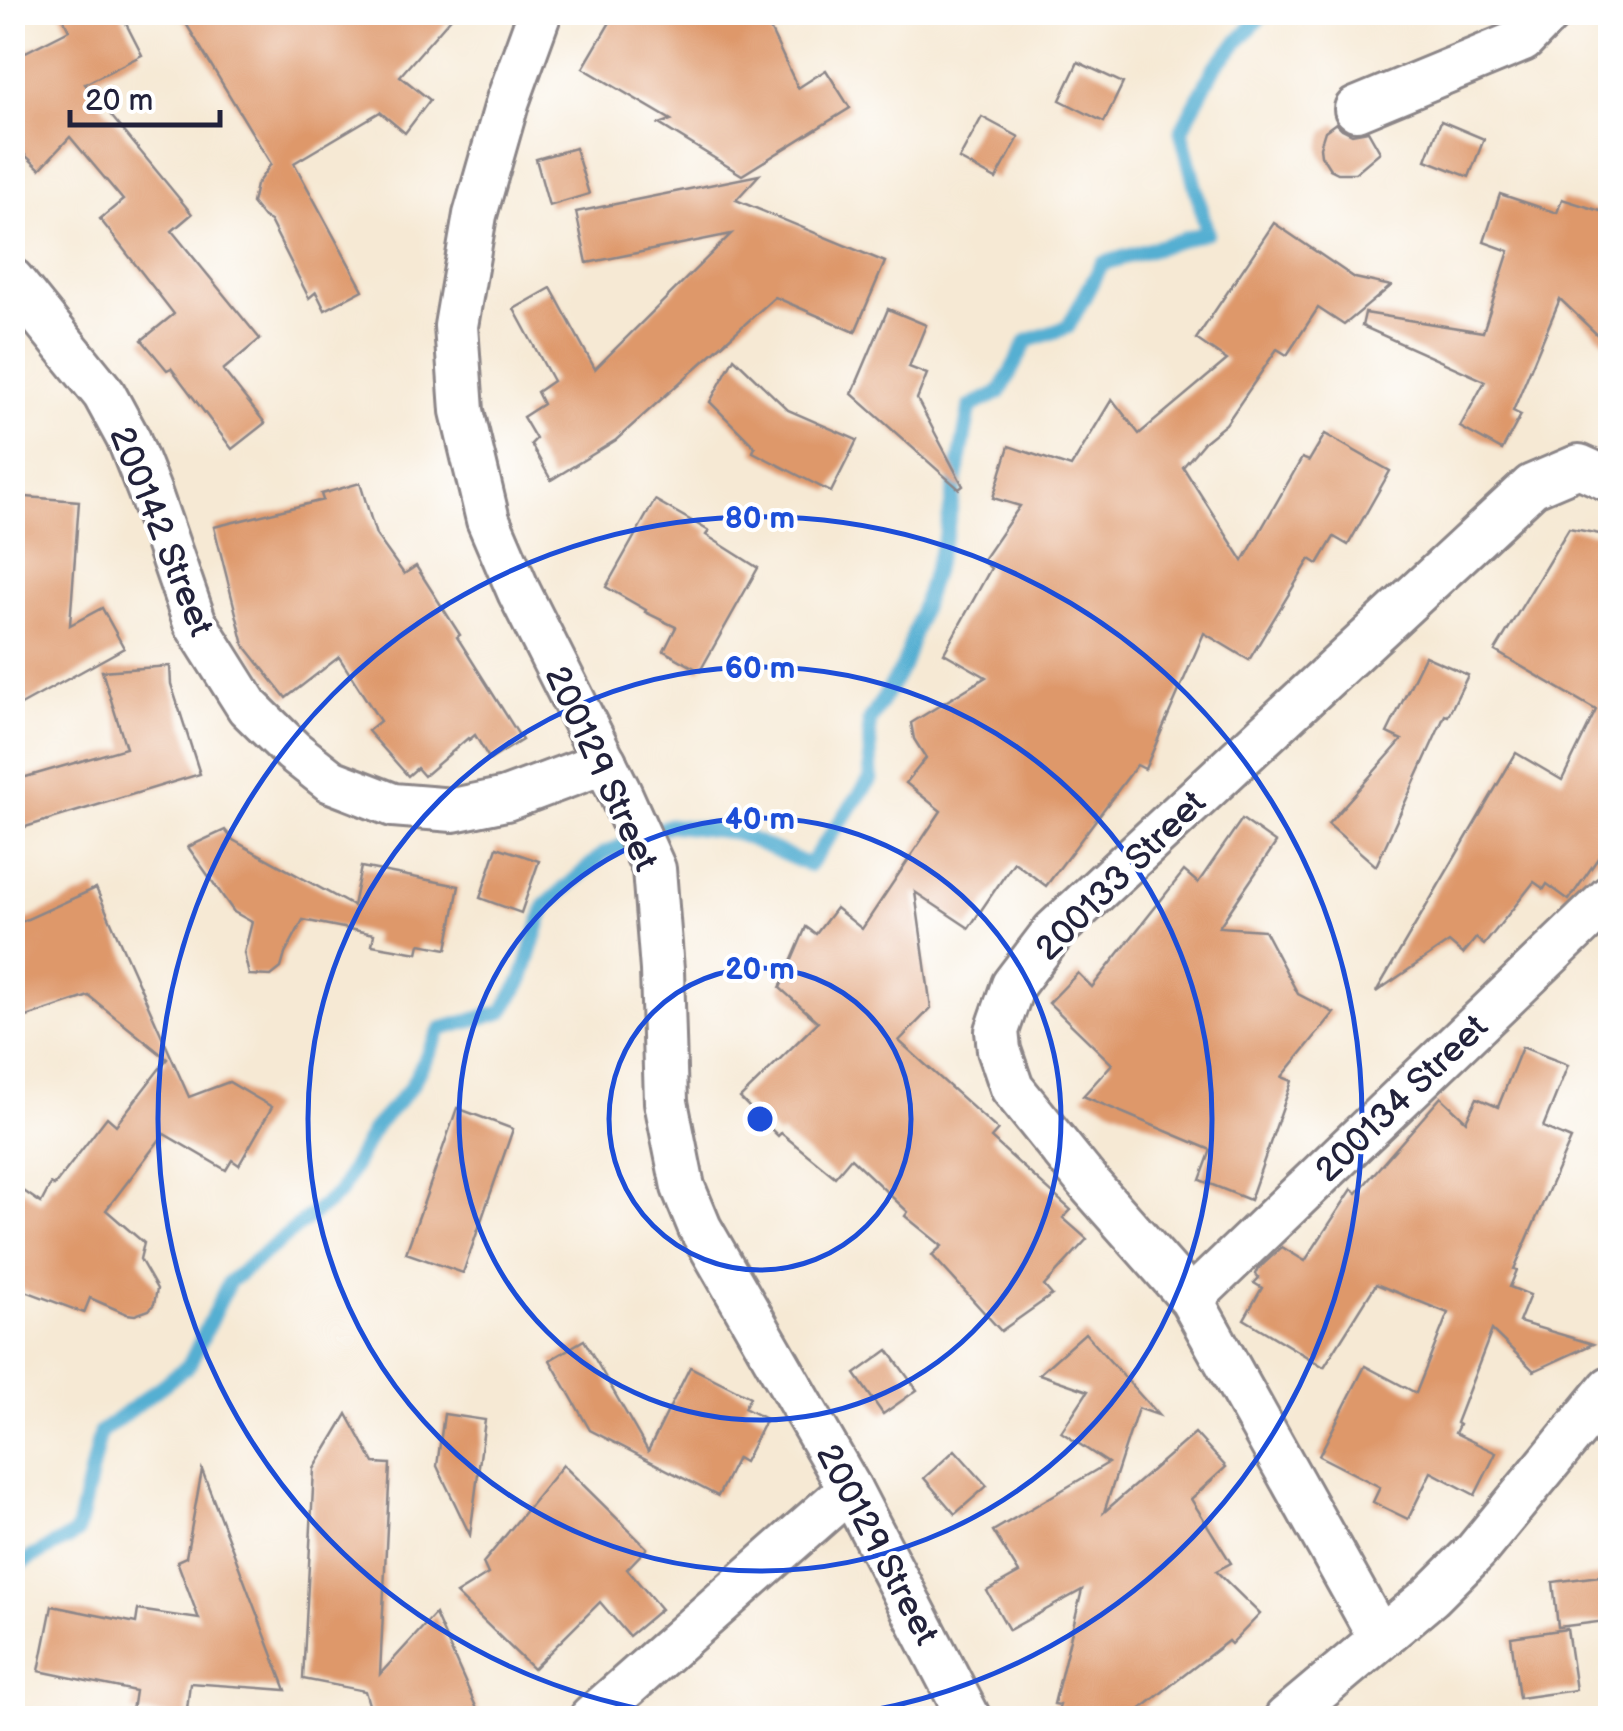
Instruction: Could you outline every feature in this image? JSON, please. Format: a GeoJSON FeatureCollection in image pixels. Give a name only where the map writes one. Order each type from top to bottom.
{"type":"FeatureCollection","features":[{"type":"Feature","properties":{"kind":"street","name":"200129 Street"},"geometry":{"type":"LineString","coordinates":[[540,12],[508,100],[475,215],[456,326],[462,411],[488,520],[518,592],[654,869],[666,1102],[684,1187],[700,1228],[850,1489],[970,1718]]}},
{"type":"Feature","properties":{"kind":"street"},"geometry":{"type":"LineString","coordinates":[[1356,110],[1523,40],[1550,12]]}},
{"type":"Feature","properties":{"kind":"street","name":"200142 Street"},"geometry":{"type":"LineString","coordinates":[[12,280],[104,394],[129,440],[195,623],[248,708],[293,751],[331,781],[393,806],[452,810],[612,778]]}},
{"type":"Feature","properties":{"kind":"street","name":"200133 Street"},"geometry":{"type":"LineString","coordinates":[[1380,1638],[1191,1299],[1090,1186],[1012,1088],[997,1032],[1013,986],[1054,931],[1532,486],[1580,466],[1610,480]]}},
{"type":"Feature","properties":{"kind":"street","name":"200134 Street"},"geometry":{"type":"LineString","coordinates":[[1191,1299],[1610,897]]}},
{"type":"Feature","properties":{"kind":"street"},"geometry":{"type":"LineString","coordinates":[[1286,1718],[1430,1596],[1476,1551],[1610,1388]]}},
{"type":"Feature","properties":{"kind":"street"},"geometry":{"type":"LineString","coordinates":[[592,1718],[850,1489]]}},
{"type":"Feature","properties":{"kind":"building"},"geometry":{"type":"Polygon","coordinates":[[[60,12],[120,12],[142,55],[85,84],[192,214],[172,231],[260,339],[223,370],[265,423],[232,449],[171,368],[167,370],[142,340],[174,314],[100,219],[123,200],[70,137],[40,169],[12,143],[12,59],[69,30],[60,12]]]}},
{"type":"Feature","properties":{"kind":"building"},"geometry":{"type":"Polygon","coordinates":[[[179,12],[456,12],[400,76],[430,100],[405,133],[380,112],[294,163],[363,290],[325,310],[316,292],[309,298],[270,221],[252,203],[256,185],[271,164],[179,12]]]}},
{"type":"Feature","properties":{"kind":"building"},"geometry":{"type":"Polygon","coordinates":[[[616,12],[762,12],[798,88],[826,70],[850,108],[742,175],[659,124],[671,120],[583,68],[616,12]]]}},
{"type":"Feature","properties":{"kind":"building"},"geometry":{"type":"Polygon","coordinates":[[[1078,62],[1123,83],[1104,122],[1060,100],[1078,62]]]}},
{"type":"Feature","properties":{"kind":"building"},"geometry":{"type":"Polygon","coordinates":[[[982,117],[1019,137],[996,179],[959,159],[982,117]]]}},
{"type":"Feature","properties":{"kind":"building"},"geometry":{"type":"Polygon","coordinates":[[[1441,121],[1484,139],[1469,177],[1426,160],[1441,121]]]}},
{"type":"Feature","properties":{"kind":"building"},"geometry":{"type":"Polygon","coordinates":[[[1336,123],[1352,134],[1368,131],[1380,152],[1355,173],[1330,169],[1321,155],[1325,131],[1336,123]]]}},
{"type":"Feature","properties":{"kind":"building"},"geometry":{"type":"Polygon","coordinates":[[[575,148],[589,194],[549,206],[536,159],[575,148]]]}},
{"type":"Feature","properties":{"kind":"building"},"geometry":{"type":"Polygon","coordinates":[[[759,175],[736,200],[885,262],[855,332],[775,297],[616,440],[551,480],[531,444],[536,439],[523,417],[543,404],[537,392],[553,381],[514,309],[551,288],[595,369],[731,234],[587,263],[576,212],[759,175]]]}},
{"type":"Feature","properties":{"kind":"building"},"geometry":{"type":"Polygon","coordinates":[[[1500,194],[1557,213],[1562,199],[1610,214],[1610,347],[1560,299],[1513,411],[1521,415],[1502,450],[1460,427],[1485,381],[1362,326],[1365,313],[1483,332],[1509,251],[1484,242],[1500,194]]]}},
{"type":"Feature","properties":{"kind":"building"},"geometry":{"type":"Polygon","coordinates":[[[1274,223],[1355,278],[1391,286],[1344,325],[1318,308],[1287,355],[1277,349],[1226,424],[1183,467],[1243,561],[1302,458],[1309,461],[1325,434],[1390,471],[1348,545],[1334,537],[1318,564],[1310,559],[1249,660],[1204,633],[1145,769],[1137,765],[1046,886],[1014,862],[969,928],[915,892],[931,1008],[899,1041],[998,1130],[991,1138],[1071,1210],[1063,1218],[1087,1239],[1044,1286],[1052,1295],[1001,1331],[932,1255],[942,1246],[905,1216],[908,1212],[851,1158],[835,1177],[781,1133],[778,1136],[740,1098],[818,1022],[780,988],[806,927],[816,934],[836,908],[862,929],[941,811],[906,783],[926,758],[914,739],[911,723],[986,677],[944,653],[991,568],[982,561],[1020,506],[993,498],[1009,446],[1071,467],[1112,399],[1139,434],[1227,360],[1196,339],[1274,223]]]}},
{"type":"Feature","properties":{"kind":"building"},"geometry":{"type":"Polygon","coordinates":[[[888,309],[926,325],[909,367],[927,374],[917,399],[963,486],[959,489],[852,394],[888,309]]]}},
{"type":"Feature","properties":{"kind":"building"},"geometry":{"type":"Polygon","coordinates":[[[734,358],[788,410],[857,440],[831,492],[753,452],[755,447],[710,402],[734,358]]]}},
{"type":"Feature","properties":{"kind":"building"},"geometry":{"type":"Polygon","coordinates":[[[360,483],[376,535],[404,574],[416,566],[522,740],[490,760],[475,735],[424,776],[417,768],[408,776],[368,731],[380,721],[339,657],[286,698],[244,645],[214,527],[323,500],[321,494],[360,483]]]}},
{"type":"Feature","properties":{"kind":"building"},"geometry":{"type":"Polygon","coordinates":[[[12,496],[79,501],[70,625],[102,608],[124,648],[12,710],[12,496]]]}},
{"type":"Feature","properties":{"kind":"building"},"geometry":{"type":"Polygon","coordinates":[[[655,500],[709,531],[706,535],[758,568],[700,671],[664,651],[676,627],[606,587],[655,500]]]}},
{"type":"Feature","properties":{"kind":"building"},"geometry":{"type":"Polygon","coordinates":[[[1569,528],[1610,536],[1610,841],[1569,900],[1547,884],[1544,889],[1534,882],[1484,945],[1476,938],[1463,954],[1449,942],[1376,992],[1516,753],[1562,780],[1596,710],[1495,651],[1569,528]]]}},
{"type":"Feature","properties":{"kind":"building"},"geometry":{"type":"Polygon","coordinates":[[[1425,656],[1468,675],[1448,716],[1445,715],[1376,866],[1328,824],[1402,740],[1387,733],[1425,656]]]}},
{"type":"Feature","properties":{"kind":"building"},"geometry":{"type":"Polygon","coordinates":[[[170,666],[171,684],[200,774],[12,831],[12,781],[126,748],[102,671],[170,666]]]}},
{"type":"Feature","properties":{"kind":"building"},"geometry":{"type":"Polygon","coordinates":[[[1242,819],[1276,843],[1219,927],[1264,930],[1298,994],[1334,1013],[1282,1077],[1292,1081],[1250,1200],[1200,1180],[1211,1150],[1083,1096],[1112,1064],[1049,1003],[1078,973],[1092,987],[1184,871],[1198,883],[1242,819]]]}},
{"type":"Feature","properties":{"kind":"building"},"geometry":{"type":"Polygon","coordinates":[[[225,830],[233,840],[353,906],[361,867],[459,886],[447,949],[420,944],[418,953],[372,945],[374,934],[303,920],[281,968],[271,976],[249,975],[244,953],[252,922],[234,912],[188,847],[225,830]]]}},
{"type":"Feature","properties":{"kind":"building"},"geometry":{"type":"Polygon","coordinates":[[[497,847],[539,861],[521,913],[480,898],[497,847]]]}},
{"type":"Feature","properties":{"kind":"building"},"geometry":{"type":"Polygon","coordinates":[[[96,888],[189,1097],[229,1082],[272,1107],[239,1165],[232,1160],[226,1170],[164,1134],[106,1210],[144,1243],[140,1259],[157,1289],[149,1310],[135,1315],[90,1298],[84,1313],[12,1286],[12,1183],[41,1203],[51,1184],[54,1186],[107,1117],[116,1125],[167,1059],[89,996],[12,1022],[12,926],[96,888]]]}},
{"type":"Feature","properties":{"kind":"building"},"geometry":{"type":"Polygon","coordinates":[[[1522,1047],[1568,1065],[1543,1127],[1571,1139],[1514,1269],[1517,1270],[1510,1287],[1530,1295],[1519,1322],[1593,1344],[1534,1371],[1492,1330],[1455,1433],[1496,1453],[1475,1495],[1431,1472],[1408,1519],[1373,1502],[1380,1487],[1319,1456],[1365,1366],[1416,1393],[1448,1313],[1376,1284],[1324,1367],[1244,1319],[1262,1288],[1254,1283],[1259,1278],[1259,1268],[1282,1247],[1305,1261],[1352,1189],[1357,1193],[1441,1097],[1466,1121],[1477,1098],[1498,1107],[1522,1047]]]}},
{"type":"Feature","properties":{"kind":"building"},"geometry":{"type":"Polygon","coordinates":[[[457,1108],[513,1129],[463,1273],[406,1253],[457,1108]]]}},
{"type":"Feature","properties":{"kind":"building"},"geometry":{"type":"Polygon","coordinates":[[[1085,1333],[1158,1415],[1138,1408],[1104,1512],[1195,1433],[1226,1467],[1191,1499],[1231,1563],[1216,1571],[1260,1614],[1231,1644],[1228,1641],[1129,1718],[1056,1718],[1060,1705],[1054,1704],[1082,1590],[1009,1630],[987,1591],[1019,1573],[993,1531],[1108,1463],[1061,1432],[1088,1391],[1039,1374],[1085,1333]]]}},
{"type":"Feature","properties":{"kind":"building"},"geometry":{"type":"Polygon","coordinates":[[[584,1340],[648,1451],[690,1367],[750,1397],[744,1408],[766,1419],[744,1462],[737,1458],[718,1496],[590,1430],[550,1360],[584,1340]]]}},
{"type":"Feature","properties":{"kind":"building"},"geometry":{"type":"Polygon","coordinates":[[[888,1350],[917,1390],[883,1414],[855,1374],[888,1350]]]}},
{"type":"Feature","properties":{"kind":"building"},"geometry":{"type":"Polygon","coordinates":[[[347,1414],[374,1463],[390,1464],[380,1674],[435,1614],[481,1718],[373,1718],[365,1691],[303,1679],[314,1469],[347,1414]]]}},
{"type":"Feature","properties":{"kind":"building"},"geometry":{"type":"Polygon","coordinates":[[[444,1414],[485,1420],[470,1535],[437,1466],[444,1414]]]}},
{"type":"Feature","properties":{"kind":"building"},"geometry":{"type":"Polygon","coordinates":[[[955,1450],[987,1486],[955,1514],[924,1478],[955,1450]]]}},
{"type":"Feature","properties":{"kind":"building"},"geometry":{"type":"Polygon","coordinates":[[[563,1465],[647,1548],[627,1569],[661,1609],[629,1636],[600,1602],[533,1669],[456,1594],[488,1574],[483,1563],[563,1465]]]}},
{"type":"Feature","properties":{"kind":"building"},"geometry":{"type":"Polygon","coordinates":[[[202,1470],[286,1690],[190,1683],[186,1718],[132,1711],[135,1691],[39,1671],[52,1606],[136,1623],[138,1610],[199,1619],[177,1561],[186,1557],[202,1470]]]}},
{"type":"Feature","properties":{"kind":"building"},"geometry":{"type":"Polygon","coordinates":[[[1600,1576],[1606,1621],[1558,1627],[1553,1582],[1600,1576]]]}},
{"type":"Feature","properties":{"kind":"building"},"geometry":{"type":"Polygon","coordinates":[[[1567,1629],[1576,1690],[1519,1698],[1511,1637],[1567,1629]]]}},
{"type":"Feature","properties":{"kind":"waterway"},"geometry":{"type":"LineString","coordinates":[[12,1568],[77,1533],[100,1433],[189,1365],[229,1282],[339,1193],[374,1128],[410,1088],[441,1029],[502,1012],[522,980],[545,906],[603,854],[669,825],[734,832],[809,865],[871,779],[869,722],[903,666],[946,534],[970,407],[1000,392],[1027,341],[1068,327],[1102,264],[1207,232],[1181,131],[1214,68],[1265,12]]}}]}
